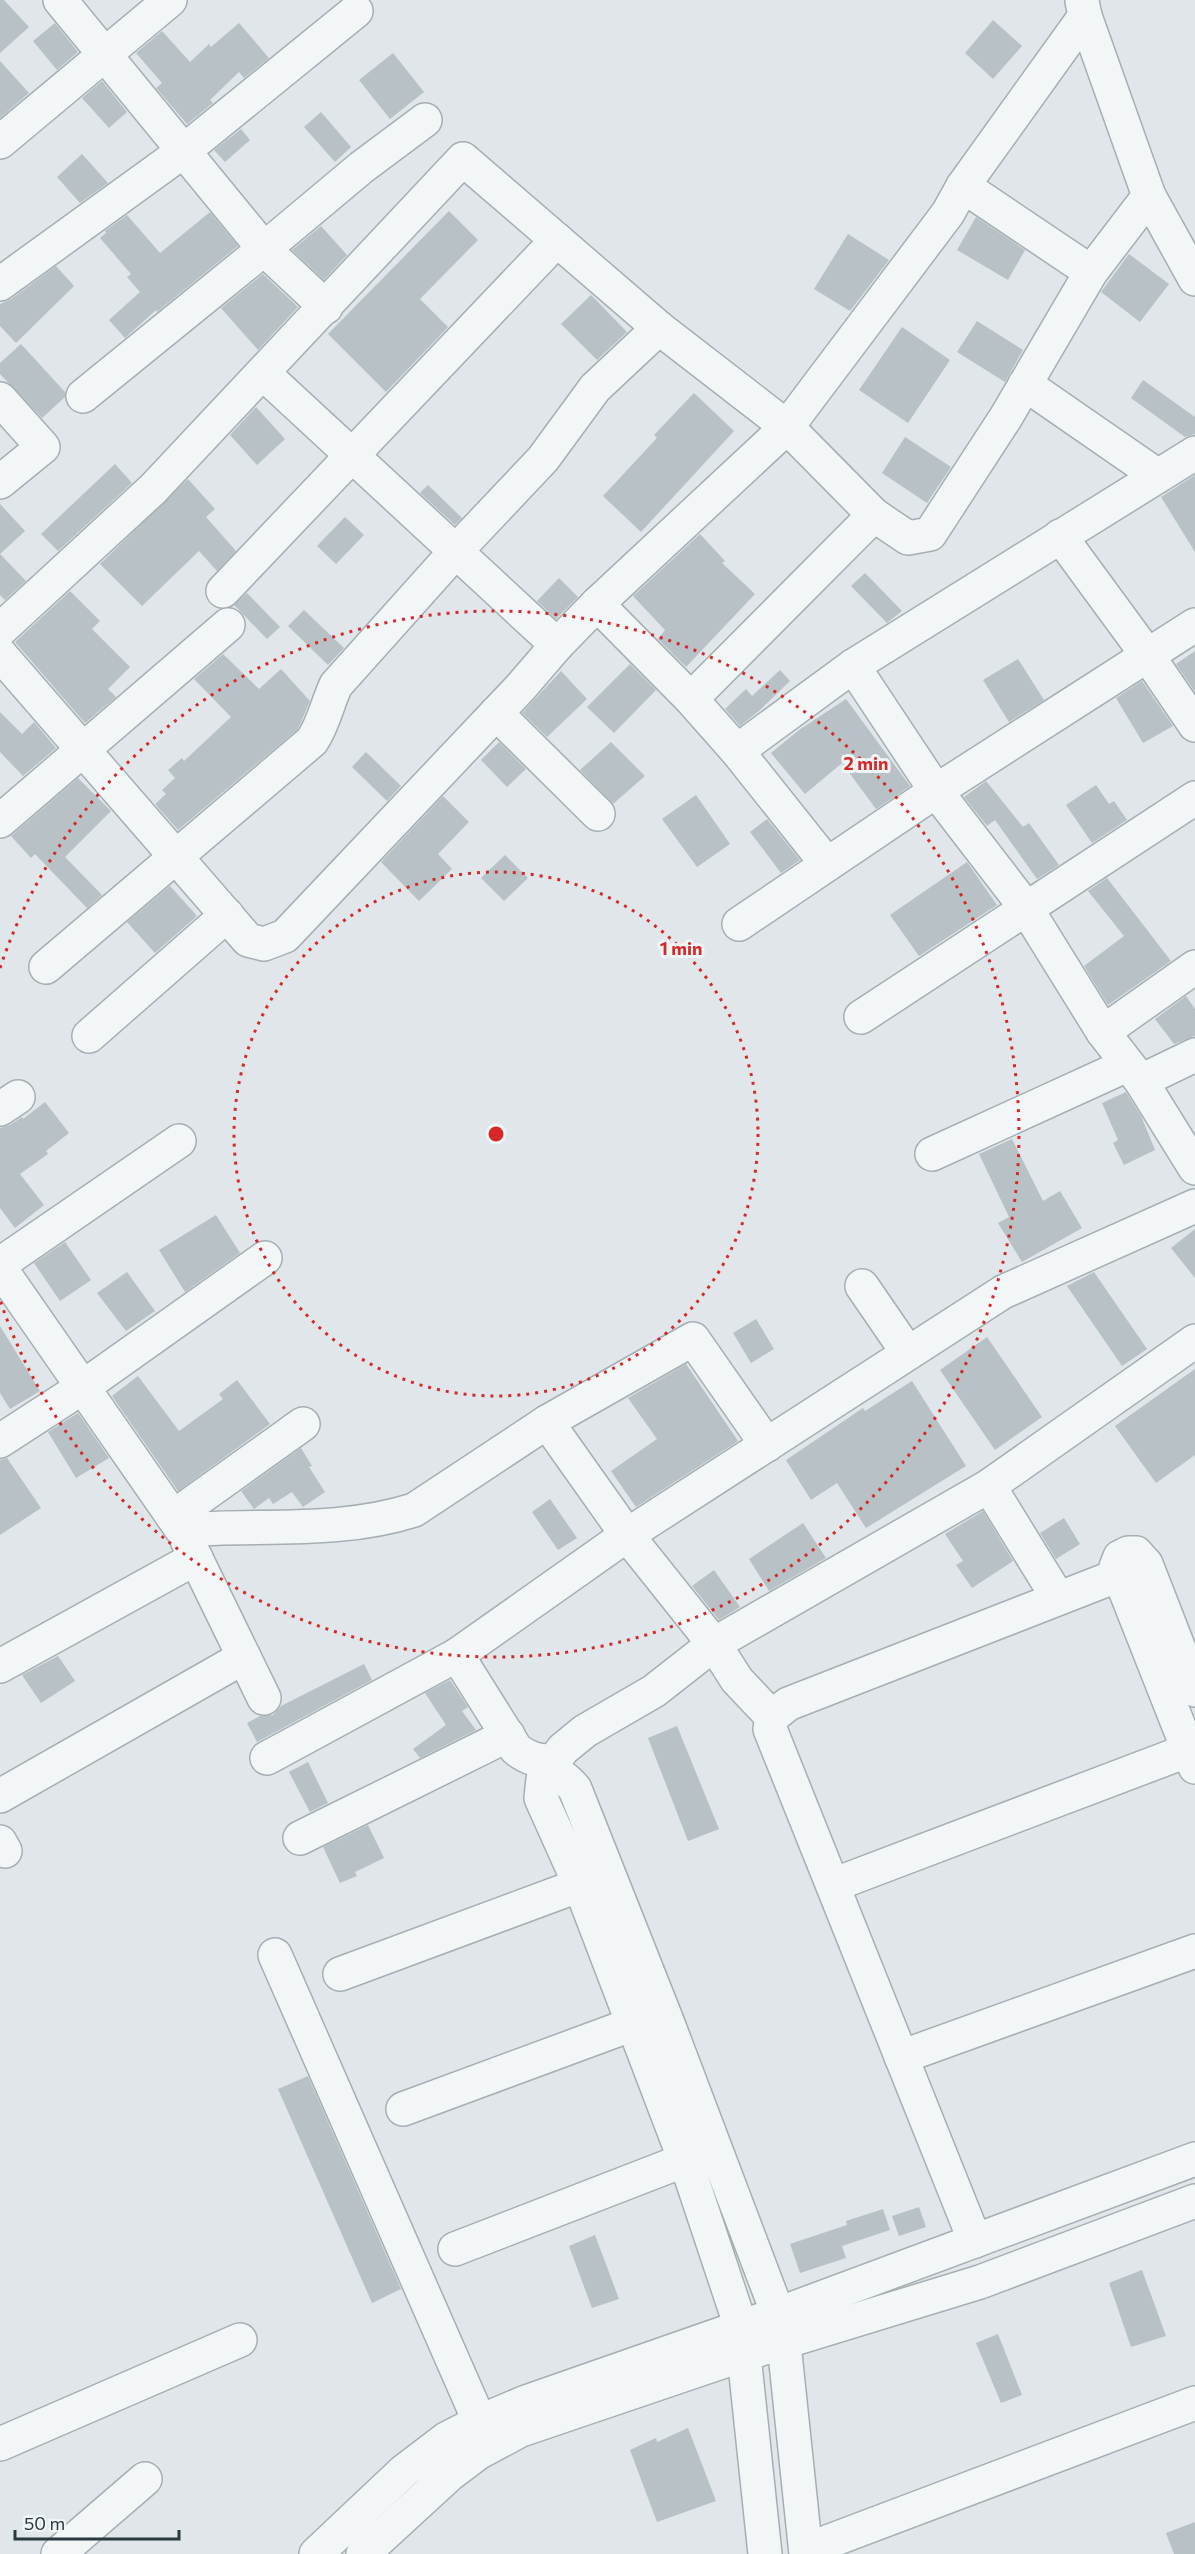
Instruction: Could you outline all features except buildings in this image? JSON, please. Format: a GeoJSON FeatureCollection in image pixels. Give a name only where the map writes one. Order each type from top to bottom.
{"type":"FeatureCollection","features":[{"type":"Feature","properties":{"kind":"street"},"geometry":{"type":"LineString","coordinates":[[60,0],[264,249],[326,307]]}},
{"type":"Feature","properties":{"kind":"street"},"geometry":{"type":"LineString","coordinates":[[0,142],[170,0]]}},
{"type":"Feature","properties":{"kind":"street"},"geometry":{"type":"LineString","coordinates":[[0,654],[248,940],[264,944],[285,936],[597,604],[788,427],[948,213],[963,186],[1084,8]]}},
{"type":"Feature","properties":{"kind":"street"},"geometry":{"type":"LineString","coordinates":[[1084,8],[1149,196],[1195,279]]}},
{"type":"Feature","properties":{"kind":"street"},"geometry":{"type":"LineString","coordinates":[[0,284],[185,150],[356,11]]}},
{"type":"Feature","properties":{"kind":"street"},"geometry":{"type":"LineString","coordinates":[[83,396],[362,167],[425,120]]}},
{"type":"Feature","properties":{"kind":"street"},"geometry":{"type":"LineString","coordinates":[[0,630],[153,489],[463,159],[659,328],[788,427],[874,515],[908,538],[930,534],[1025,384],[1090,272],[1149,196]]}},
{"type":"Feature","properties":{"kind":"street"},"geometry":{"type":"LineString","coordinates":[[963,186],[1090,272]]}},
{"type":"Feature","properties":{"kind":"street"},"geometry":{"type":"LineString","coordinates":[[223,591],[557,240]]}},
{"type":"Feature","properties":{"kind":"street"},"geometry":{"type":"LineString","coordinates":[[45,967],[312,741],[321,728],[328,701],[336,685],[456,551],[543,459],[595,388],[659,328]]}},
{"type":"Feature","properties":{"kind":"street"},"geometry":{"type":"LineString","coordinates":[[263,373],[557,645]]}},
{"type":"Feature","properties":{"kind":"street"},"geometry":{"type":"LineString","coordinates":[[1025,384],[1158,476]]}},
{"type":"Feature","properties":{"kind":"street"},"geometry":{"type":"LineString","coordinates":[[0,399],[43,447],[0,482]]}},
{"type":"Feature","properties":{"kind":"street"},"geometry":{"type":"LineString","coordinates":[[737,751],[853,666],[1195,453]]}},
{"type":"Feature","properties":{"kind":"street"},"geometry":{"type":"LineString","coordinates":[[691,699],[874,515]]}},
{"type":"Feature","properties":{"kind":"street"},"geometry":{"type":"LineString","coordinates":[[1060,536],[1148,656],[1195,725]]}},
{"type":"Feature","properties":{"kind":"street"},"geometry":{"type":"LineString","coordinates":[[597,604],[691,699],[737,751],[827,864]]}},
{"type":"Feature","properties":{"kind":"street"},"geometry":{"type":"LineString","coordinates":[[0,821],[228,625]]}},
{"type":"Feature","properties":{"kind":"street"},"geometry":{"type":"LineString","coordinates":[[739,924],[936,790],[1195,625]]}},
{"type":"Feature","properties":{"kind":"street"},"geometry":{"type":"LineString","coordinates":[[853,666],[936,790],[1026,908],[1102,1032],[1134,1073],[1195,1168]]}},
{"type":"Feature","properties":{"kind":"street"},"geometry":{"type":"LineString","coordinates":[[496,713],[598,814]]}},
{"type":"Feature","properties":{"kind":"street"},"geometry":{"type":"LineString","coordinates":[[861,1017],[1195,798]]}},
{"type":"Feature","properties":{"kind":"street"},"geometry":{"type":"LineString","coordinates":[[89,1036],[227,915]]}},
{"type":"Feature","properties":{"kind":"street"},"geometry":{"type":"LineString","coordinates":[[1102,1032],[1195,967]]}},
{"type":"Feature","properties":{"kind":"street"},"geometry":{"type":"LineString","coordinates":[[932,1154],[1134,1073],[1195,1055]]}},
{"type":"Feature","properties":{"kind":"street"},"geometry":{"type":"LineString","coordinates":[[179,1142],[0,1266],[183,1535],[264,1698]]}},
{"type":"Feature","properties":{"kind":"street"},"geometry":{"type":"LineString","coordinates":[[267,1758],[457,1655],[627,1535],[1003,1292],[1195,1206]]}},
{"type":"Feature","properties":{"kind":"street"},"geometry":{"type":"LineString","coordinates":[[0,1441],[83,1386],[265,1258]]}},
{"type":"Feature","properties":{"kind":"street"},"geometry":{"type":"LineString","coordinates":[[862,1286],[908,1353]]}},
{"type":"Feature","properties":{"kind":"street"},"geometry":{"type":"LineString","coordinates":[[183,1535],[340,1525],[389,1518],[414,1510],[547,1422],[693,1339],[767,1445]]}},
{"type":"Feature","properties":{"kind":"street"},"geometry":{"type":"LineString","coordinates":[[765,2554],[743,2341],[685,2160],[580,1885],[541,1798],[543,1779],[571,1740],[654,1691],[714,1644],[989,1486],[1195,1341]]}},
{"type":"Feature","properties":{"kind":"street"},"geometry":{"type":"LineString","coordinates":[[547,1422],[627,1535],[714,1644],[737,1680],[772,1717]]}},
{"type":"Feature","properties":{"kind":"street"},"geometry":{"type":"LineString","coordinates":[[0,1665],[183,1535],[303,1424]]}},
{"type":"Feature","properties":{"kind":"street"},"geometry":{"type":"LineString","coordinates":[[989,1486],[1058,1598]]}},
{"type":"Feature","properties":{"kind":"street"},"geometry":{"type":"LineString","coordinates":[[833,1885],[1192,1758],[1116,1568],[1120,1557],[1128,1553],[1136,1553],[1143,1558],[1195,1690]]}},
{"type":"Feature","properties":{"kind":"street"},"geometry":{"type":"LineString","coordinates":[[975,2241],[770,1729],[772,1717],[788,1704],[1119,1575]]}},
{"type":"Feature","properties":{"kind":"street"},"geometry":{"type":"LineString","coordinates":[[457,1655],[516,1749],[525,1757],[552,1768],[568,1780],[575,1789],[671,2031],[781,2329],[806,2552],[1195,2403]]}},
{"type":"Feature","properties":{"kind":"street"},"geometry":{"type":"LineString","coordinates":[[0,1796],[244,1657]]}},
{"type":"Feature","properties":{"kind":"street"},"geometry":{"type":"LineString","coordinates":[[300,1838],[508,1735]]}},
{"type":"Feature","properties":{"kind":"street"},"geometry":{"type":"LineString","coordinates":[[340,1974],[580,1885]]}},
{"type":"Feature","properties":{"kind":"street"},"geometry":{"type":"LineString","coordinates":[[901,2057],[1195,1951]]}},
{"type":"Feature","properties":{"kind":"street"},"geometry":{"type":"LineString","coordinates":[[275,1955],[486,2434]]}},
{"type":"Feature","properties":{"kind":"street"},"geometry":{"type":"LineString","coordinates":[[403,2109],[633,2024]]}},
{"type":"Feature","properties":{"kind":"street"},"geometry":{"type":"LineString","coordinates":[[781,2329],[975,2241],[1195,2159]]}},
{"type":"Feature","properties":{"kind":"street"},"geometry":{"type":"LineString","coordinates":[[455,2249],[685,2160]]}},
{"type":"Feature","properties":{"kind":"street"},"geometry":{"type":"LineString","coordinates":[[361,2511],[383,2548],[486,2434],[526,2402],[781,2329],[980,2282],[1195,2201]]}},
{"type":"Feature","properties":{"kind":"street"},"geometry":{"type":"LineString","coordinates":[[0,2444],[240,2340]]}},
{"type":"Feature","properties":{"kind":"street"},"geometry":{"type":"LineString","coordinates":[[316,2554],[404,2470],[446,2439],[486,2434]]}},
{"type":"Feature","properties":{"kind":"street"},"geometry":{"type":"LineString","coordinates":[[58,2554],[145,2479]]}}]}
